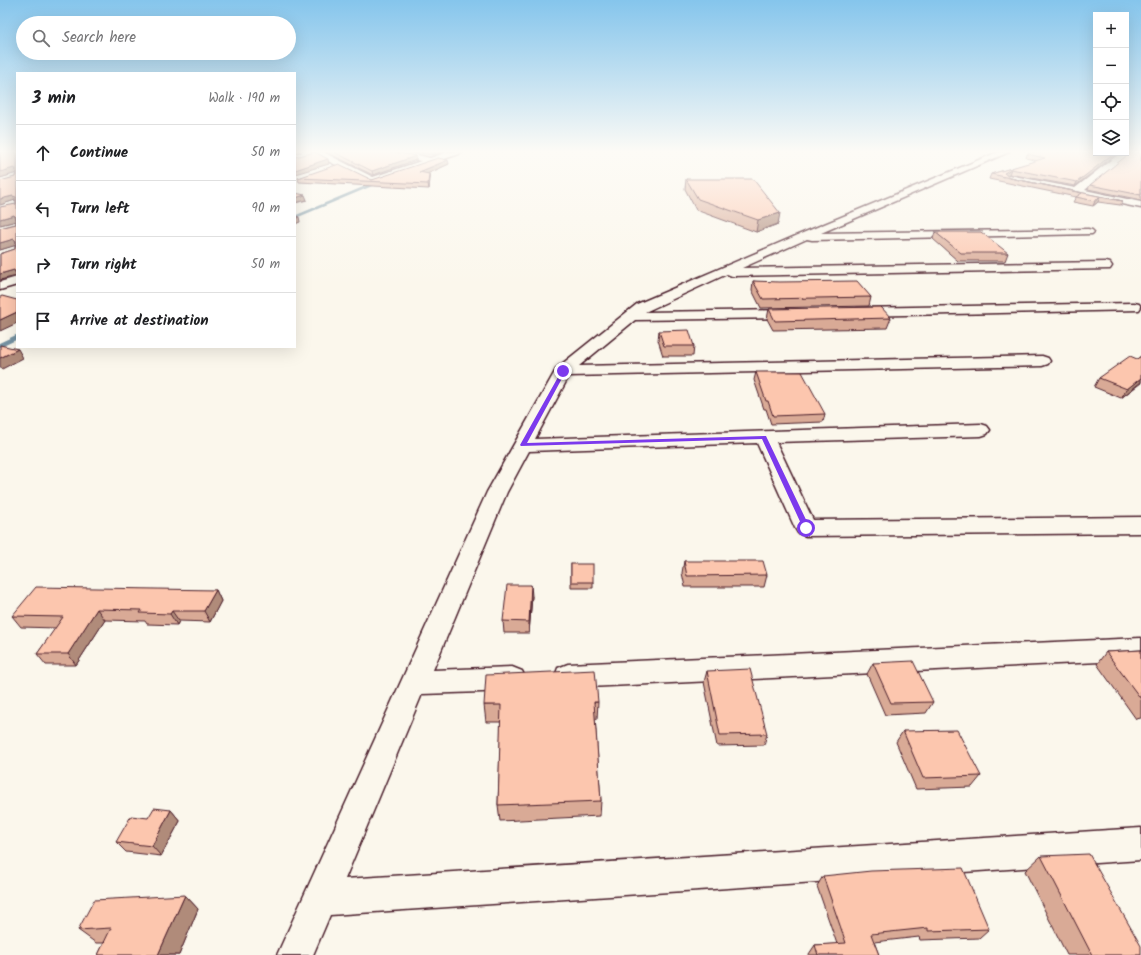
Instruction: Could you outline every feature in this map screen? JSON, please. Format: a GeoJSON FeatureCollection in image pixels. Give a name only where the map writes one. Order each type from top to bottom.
{"type":"FeatureCollection","features":[{"type":"Feature","properties":{"kind":"street"},"geometry":{"type":"LineString","coordinates":[[295,955],[497,492],[563,371],[642,307],[899,197]]}},
{"type":"Feature","properties":{"kind":"street"},"geometry":{"type":"LineString","coordinates":[[1103,197],[1141,205]]}},
{"type":"Feature","properties":{"kind":"street"},"geometry":{"type":"LineString","coordinates":[[1124,201],[1135,197]]}},
{"type":"Feature","properties":{"kind":"street"},"geometry":{"type":"LineString","coordinates":[[802,237],[1088,232]]}},
{"type":"Feature","properties":{"kind":"street"},"geometry":{"type":"LineString","coordinates":[[723,272],[1106,266]]}},
{"type":"Feature","properties":{"kind":"street"},"geometry":{"type":"LineString","coordinates":[[0,286],[16,280]]}},
{"type":"Feature","properties":{"kind":"street"},"geometry":{"type":"LineString","coordinates":[[846,313],[1134,308]]}},
{"type":"Feature","properties":{"kind":"street"},"geometry":{"type":"LineString","coordinates":[[630,316],[806,313]]}},
{"type":"Feature","properties":{"kind":"street"},"geometry":{"type":"LineString","coordinates":[[563,371],[1042,360]]}},
{"type":"Feature","properties":{"kind":"street"},"geometry":{"type":"LineString","coordinates":[[523,445],[981,430]]}},
{"type":"Feature","properties":{"kind":"street"},"geometry":{"type":"LineString","coordinates":[[764,437],[806,528],[1141,525]]}},
{"type":"Feature","properties":{"kind":"street"},"geometry":{"type":"LineString","coordinates":[[413,684],[1141,649]]}},
{"type":"Feature","properties":{"kind":"street"},"geometry":{"type":"LineString","coordinates":[[320,898],[1141,844]]}},
{"type":"Feature","properties":{"kind":"building"},"geometry":{"type":"Polygon","coordinates":[[[0,197],[11,197],[0,199],[0,197]]]}},
{"type":"Feature","properties":{"kind":"building"},"geometry":{"type":"Polygon","coordinates":[[[697,197],[767,197],[780,213],[758,220],[698,199],[697,197]]]}},
{"type":"Feature","properties":{"kind":"building"},"geometry":{"type":"Polygon","coordinates":[[[1076,197],[1101,197],[1123,201],[1100,197],[1095,201],[1076,197]]]}},
{"type":"Feature","properties":{"kind":"building"},"geometry":{"type":"Polygon","coordinates":[[[16,204],[16,217],[14,215],[0,219],[0,207],[16,204]]]}},
{"type":"Feature","properties":{"kind":"building"},"geometry":{"type":"Polygon","coordinates":[[[16,224],[16,241],[14,239],[0,243],[0,228],[16,224]]]}},
{"type":"Feature","properties":{"kind":"building"},"geometry":{"type":"Polygon","coordinates":[[[935,232],[981,232],[1008,253],[961,253],[935,232]]]}},
{"type":"Feature","properties":{"kind":"building"},"geometry":{"type":"Polygon","coordinates":[[[16,241],[16,272],[14,270],[0,274],[0,254],[15,249],[16,241]]]}},
{"type":"Feature","properties":{"kind":"building"},"geometry":{"type":"Polygon","coordinates":[[[753,281],[857,281],[871,297],[763,299],[753,281]]]}},
{"type":"Feature","properties":{"kind":"building"},"geometry":{"type":"Polygon","coordinates":[[[2,296],[16,300],[16,312],[0,320],[0,297],[2,296]]]}},
{"type":"Feature","properties":{"kind":"building"},"geometry":{"type":"Polygon","coordinates":[[[881,307],[891,318],[775,321],[769,309],[881,307]]]}},
{"type":"Feature","properties":{"kind":"building"},"geometry":{"type":"Polygon","coordinates":[[[689,330],[694,346],[664,346],[659,331],[689,330]]]}},
{"type":"Feature","properties":{"kind":"building"},"geometry":{"type":"Polygon","coordinates":[[[0,345],[18,349],[0,358],[0,345]]]}},
{"type":"Feature","properties":{"kind":"building"},"geometry":{"type":"Polygon","coordinates":[[[1130,356],[1137,359],[1141,356],[1141,378],[1127,389],[1099,378],[1130,356]]]}},
{"type":"Feature","properties":{"kind":"building"},"geometry":{"type":"Polygon","coordinates":[[[756,372],[802,372],[825,414],[773,416],[756,372]]]}},
{"type":"Feature","properties":{"kind":"building"},"geometry":{"type":"Polygon","coordinates":[[[684,561],[763,561],[767,575],[687,576],[684,561]]]}},
{"type":"Feature","properties":{"kind":"building"},"geometry":{"type":"Polygon","coordinates":[[[571,564],[593,564],[593,582],[571,582],[571,564]]]}},
{"type":"Feature","properties":{"kind":"building"},"geometry":{"type":"Polygon","coordinates":[[[507,585],[531,585],[529,622],[503,621],[507,585]]]}},
{"type":"Feature","properties":{"kind":"building"},"geometry":{"type":"Polygon","coordinates":[[[36,587],[216,590],[204,611],[172,611],[170,614],[140,613],[142,610],[97,609],[68,654],[37,654],[63,617],[12,616],[36,587]]]}},
{"type":"Feature","properties":{"kind":"building"},"geometry":{"type":"Polygon","coordinates":[[[1141,650],[1141,699],[1106,652],[1141,650]]]}},
{"type":"Feature","properties":{"kind":"building"},"geometry":{"type":"Polygon","coordinates":[[[913,661],[933,702],[891,703],[873,663],[913,661]]]}},
{"type":"Feature","properties":{"kind":"building"},"geometry":{"type":"Polygon","coordinates":[[[750,669],[767,734],[720,735],[707,671],[750,669]]]}},
{"type":"Feature","properties":{"kind":"building"},"geometry":{"type":"Polygon","coordinates":[[[595,670],[598,702],[594,702],[601,801],[498,805],[501,705],[484,705],[486,675],[595,670]]]}},
{"type":"Feature","properties":{"kind":"building"},"geometry":{"type":"Polygon","coordinates":[[[957,730],[981,776],[923,778],[903,731],[957,730]]]}},
{"type":"Feature","properties":{"kind":"building"},"geometry":{"type":"Polygon","coordinates":[[[154,808],[171,810],[152,846],[116,842],[131,816],[148,818],[154,808]]]}},
{"type":"Feature","properties":{"kind":"building"},"geometry":{"type":"Polygon","coordinates":[[[1089,854],[1141,946],[1141,955],[1092,955],[1041,856],[1089,854]]]}},
{"type":"Feature","properties":{"kind":"building"},"geometry":{"type":"Polygon","coordinates":[[[963,868],[989,929],[928,931],[928,928],[871,934],[879,955],[818,955],[815,945],[846,943],[823,876],[871,871],[963,868]]]}},
{"type":"Feature","properties":{"kind":"building"},"geometry":{"type":"Polygon","coordinates":[[[185,895],[158,955],[98,955],[111,928],[78,930],[94,900],[185,895]]]}},
{"type":"Feature","properties":{"kind":"waterway"},"geometry":{"type":"LineString","coordinates":[[296,217],[344,197]]}},
{"type":"Feature","properties":{"kind":"waterway"},"geometry":{"type":"LineString","coordinates":[[0,345],[16,337]]}},
{"type":"Feature","properties":{"kind":"route"},"geometry":{"type":"LineString","coordinates":[[563,371],[523,445],[764,437],[806,528]]}}]}
